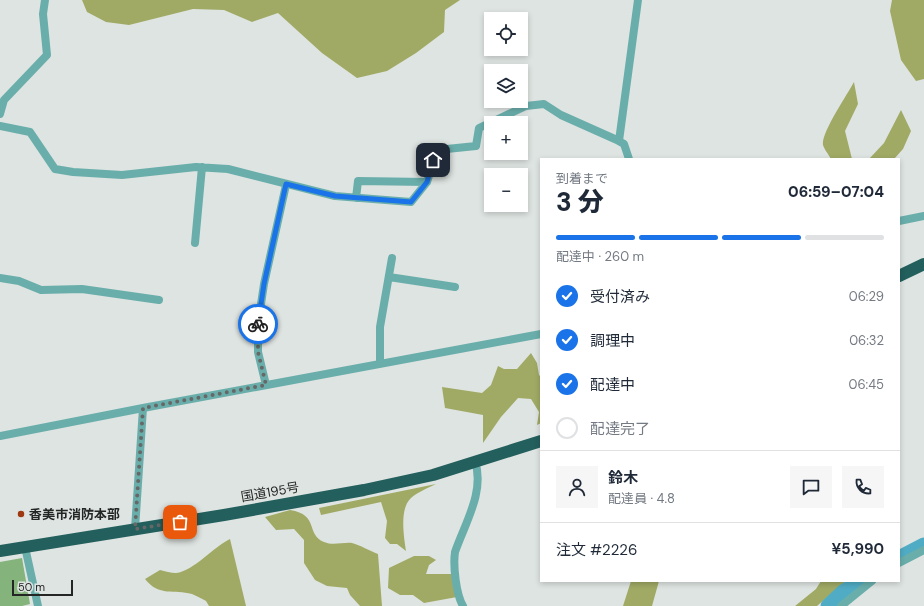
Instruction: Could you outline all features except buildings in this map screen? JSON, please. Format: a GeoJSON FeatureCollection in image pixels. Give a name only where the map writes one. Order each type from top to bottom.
{"type":"FeatureCollection","features":[{"type":"Feature","properties":{"kind":"highway"},"geometry":{"type":"LineString","coordinates":[[900,276],[924,264]]}},
{"type":"Feature","properties":{"kind":"highway","name":"国道195号"},"geometry":{"type":"LineString","coordinates":[[0,550],[135,529],[364,490],[433,475],[540,440]]}},
{"type":"Feature","properties":{"kind":"street"},"geometry":{"type":"LineString","coordinates":[[0,114],[4,100],[47,55],[43,14],[44,0]]}},
{"type":"Feature","properties":{"kind":"street"},"geometry":{"type":"LineString","coordinates":[[619,141],[638,0]]}},
{"type":"Feature","properties":{"kind":"street"},"geometry":{"type":"LineString","coordinates":[[0,126],[30,132],[55,168],[73,172],[122,175],[202,167],[228,169],[335,196],[411,202],[427,182],[437,150],[476,146],[479,128],[526,106],[544,104],[561,115],[619,141],[624,144],[629,158]]}},
{"type":"Feature","properties":{"kind":"street"},"geometry":{"type":"LineString","coordinates":[[195,244],[202,167]]}},
{"type":"Feature","properties":{"kind":"street"},"geometry":{"type":"LineString","coordinates":[[356,198],[358,181],[427,182]]}},
{"type":"Feature","properties":{"kind":"street"},"geometry":{"type":"LineString","coordinates":[[266,385],[258,352],[258,324],[264,284],[286,184]]}},
{"type":"Feature","properties":{"kind":"street"},"geometry":{"type":"LineString","coordinates":[[900,221],[924,216]]}},
{"type":"Feature","properties":{"kind":"street"},"geometry":{"type":"LineString","coordinates":[[380,364],[380,327],[392,258]]}},
{"type":"Feature","properties":{"kind":"street"},"geometry":{"type":"LineString","coordinates":[[388,277],[455,287]]}},
{"type":"Feature","properties":{"kind":"street"},"geometry":{"type":"LineString","coordinates":[[0,278],[19,281],[41,290],[82,289],[159,300]]}},
{"type":"Feature","properties":{"kind":"street"},"geometry":{"type":"LineString","coordinates":[[0,436],[540,334]]}},
{"type":"Feature","properties":{"kind":"street"},"geometry":{"type":"LineString","coordinates":[[135,529],[143,408]]}},
{"type":"Feature","properties":{"kind":"street"},"geometry":{"type":"LineString","coordinates":[[463,606],[459,595],[454,560],[455,552],[478,489],[477,469],[474,462]]}},
{"type":"Feature","properties":{"kind":"street"},"geometry":{"type":"LineString","coordinates":[[25,547],[38,606]]}},
{"type":"Feature","properties":{"kind":"street"},"geometry":{"type":"LineString","coordinates":[[900,562],[924,550]]}},
{"type":"Feature","properties":{"kind":"street"},"geometry":{"type":"LineString","coordinates":[[840,606],[871,582]]}},
{"type":"Feature","properties":{"kind":"green space"},"geometry":{"type":"Polygon","coordinates":[[[82,0],[460,0],[445,10],[444,32],[416,53],[387,71],[357,78],[322,53],[278,13],[252,22],[224,10],[193,9],[129,25],[106,22],[87,12],[82,0]]]}},
{"type":"Feature","properties":{"kind":"green space"},"geometry":{"type":"Polygon","coordinates":[[[892,0],[924,0],[924,79],[916,81],[901,60],[890,11],[892,0]]]}},
{"type":"Feature","properties":{"kind":"green space"},"geometry":{"type":"Polygon","coordinates":[[[854,82],[858,104],[845,131],[852,158],[830,158],[823,145],[823,139],[835,114],[854,82]]]}},
{"type":"Feature","properties":{"kind":"green space"},"geometry":{"type":"Polygon","coordinates":[[[901,110],[911,131],[903,149],[895,158],[870,158],[884,143],[901,110]]]}},
{"type":"Feature","properties":{"kind":"green space"},"geometry":{"type":"Polygon","coordinates":[[[531,353],[537,363],[540,376],[540,424],[537,425],[539,412],[531,399],[518,398],[501,417],[483,443],[483,415],[445,408],[442,387],[482,393],[491,385],[498,366],[504,369],[517,369],[531,353]]]}},
{"type":"Feature","properties":{"kind":"green space"},"geometry":{"type":"Polygon","coordinates":[[[436,484],[417,494],[407,503],[403,523],[406,551],[397,544],[390,544],[385,538],[387,521],[381,502],[321,515],[319,508],[436,484]]]}},
{"type":"Feature","properties":{"kind":"green space"},"geometry":{"type":"Polygon","coordinates":[[[290,510],[299,512],[305,516],[309,520],[318,539],[324,542],[331,544],[352,543],[378,554],[382,606],[360,606],[350,595],[347,588],[327,586],[315,580],[304,563],[304,540],[294,529],[276,530],[265,517],[290,510]]]}},
{"type":"Feature","properties":{"kind":"green space"},"geometry":{"type":"Polygon","coordinates":[[[230,539],[246,606],[209,606],[206,601],[192,594],[161,590],[150,585],[145,579],[160,570],[176,573],[190,568],[230,539]]]}},
{"type":"Feature","properties":{"kind":"green space"},"geometry":{"type":"Polygon","coordinates":[[[414,556],[429,556],[436,560],[429,565],[426,574],[455,574],[457,597],[424,603],[413,595],[400,595],[388,588],[389,568],[414,556]]]}},
{"type":"Feature","properties":{"kind":"green space"},"geometry":{"type":"Polygon","coordinates":[[[631,582],[659,582],[652,606],[623,606],[631,582]]]}},
{"type":"Feature","properties":{"kind":"green space"},"geometry":{"type":"Polygon","coordinates":[[[820,582],[845,582],[817,606],[795,606],[816,589],[820,582]]]}},
{"type":"Feature","properties":{"kind":"waterway"},"geometry":{"type":"LineString","coordinates":[[900,557],[924,545]]}},
{"type":"Feature","properties":{"kind":"waterway"},"geometry":{"type":"LineString","coordinates":[[828,606],[843,592],[859,582]]}},
{"type":"Feature","properties":{"kind":"way so far"},"geometry":{"type":"LineString","coordinates":[[180,522],[135,529],[143,408],[266,385],[258,352],[258,324]]}},
{"type":"Feature","properties":{"kind":"place","name":"香美市消防本部"},"geometry":{"type":"Point","coordinates":[21,514]}},
{"type":"Feature","properties":{"kind":"route"},"geometry":{"type":"LineString","coordinates":[[258,324],[264,284],[286,184],[335,196],[382,201],[411,202],[427,182],[433,160]]}}]}
